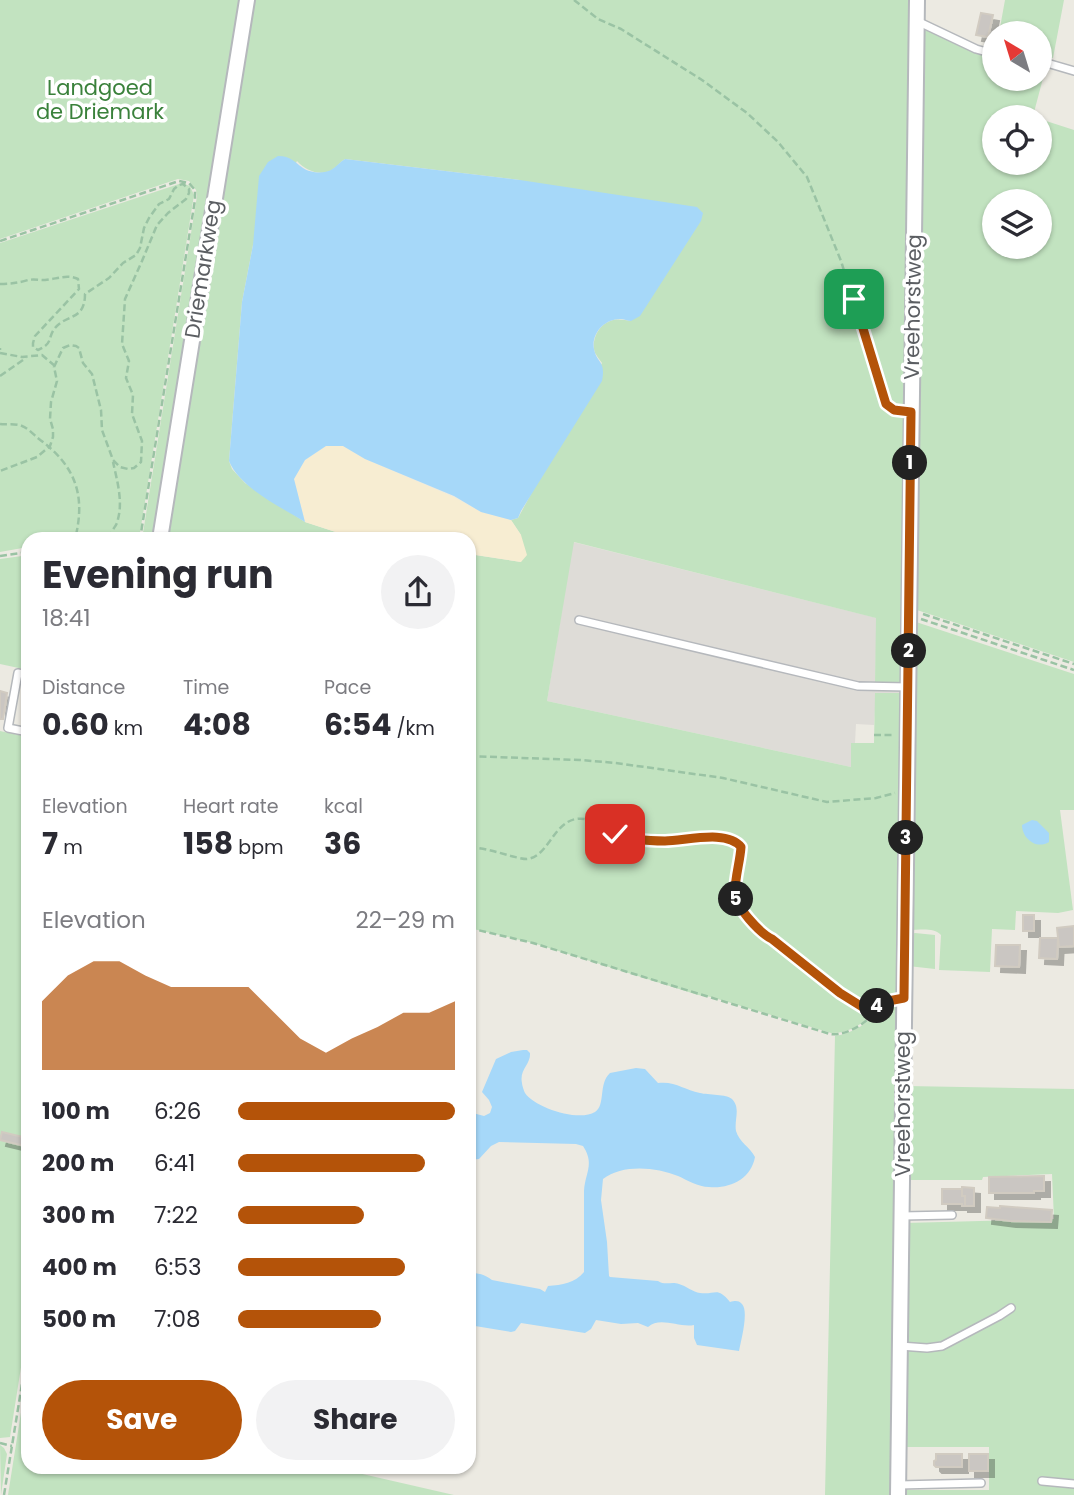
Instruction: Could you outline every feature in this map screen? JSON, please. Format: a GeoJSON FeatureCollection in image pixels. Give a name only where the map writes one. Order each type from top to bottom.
{"type":"FeatureCollection","features":[{"type":"Feature","properties":{"kind":"street","name":"Driemarkweg"},"geometry":{"type":"LineString","coordinates":[[161,532],[247,0]]}},
{"type":"Feature","properties":{"kind":"street","name":"Vreehorstweg"},"geometry":{"type":"LineString","coordinates":[[898,1490],[917,0]]}},
{"type":"Feature","properties":{"kind":"lane"},"geometry":{"type":"LineString","coordinates":[[917,21],[982,51]]}},
{"type":"Feature","properties":{"kind":"lane"},"geometry":{"type":"LineString","coordinates":[[1052,65],[1074,71]]}},
{"type":"Feature","properties":{"kind":"lane"},"geometry":{"type":"LineString","coordinates":[[579,620],[858,686],[908,687]]}},
{"type":"Feature","properties":{"kind":"lane"},"geometry":{"type":"LineString","coordinates":[[21,674],[18,673],[8,728],[21,731]]}},
{"type":"Feature","properties":{"kind":"lane"},"geometry":{"type":"LineString","coordinates":[[902,1216],[952,1215]]}},
{"type":"Feature","properties":{"kind":"lane"},"geometry":{"type":"LineString","coordinates":[[900,1346],[927,1349],[942,1346],[1011,1308]]}},
{"type":"Feature","properties":{"kind":"lane"},"geometry":{"type":"LineString","coordinates":[[1042,1481],[1074,1484]]}},
{"type":"Feature","properties":{"kind":"lane"},"geometry":{"type":"LineString","coordinates":[[898,1490],[981,1483]]}},
{"type":"Feature","properties":{"kind":"path"},"geometry":{"type":"LineString","coordinates":[[574,0],[598,19],[621,29],[702,80],[747,113],[778,142],[807,177],[845,273],[886,404],[894,410],[911,412]]}},
{"type":"Feature","properties":{"kind":"path"},"geometry":{"type":"LineString","coordinates":[[0,241],[179,181],[189,183],[195,190],[141,532]]}},
{"type":"Feature","properties":{"kind":"path"},"geometry":{"type":"LineString","coordinates":[[0,376],[36,350],[46,346],[57,326],[78,313],[85,302],[86,293],[136,255],[144,228],[159,204],[169,199],[179,184],[187,186],[189,193],[186,199],[157,225],[125,299],[122,344],[129,360],[126,378],[133,395],[132,414],[142,441],[143,457],[138,465],[128,469],[120,467],[113,460]]}},
{"type":"Feature","properties":{"kind":"path"},"geometry":{"type":"LineString","coordinates":[[0,284],[11,285],[29,280],[62,277],[78,279],[79,289],[36,336],[33,347],[36,350]]}},
{"type":"Feature","properties":{"kind":"path"},"geometry":{"type":"LineString","coordinates":[[0,471],[37,457],[50,446],[53,437],[51,402],[57,382],[55,366],[66,345],[76,346],[82,351],[83,363],[92,374],[97,388],[102,430],[113,460],[120,509],[118,522],[111,532]]}},
{"type":"Feature","properties":{"kind":"path"},"geometry":{"type":"LineString","coordinates":[[0,350],[28,357],[44,356],[55,366]]}},
{"type":"Feature","properties":{"kind":"path"},"geometry":{"type":"LineString","coordinates":[[0,424],[22,425],[50,446],[69,471],[77,486],[77,532]]}},
{"type":"Feature","properties":{"kind":"path"},"geometry":{"type":"LineString","coordinates":[[0,556],[21,553]]}},
{"type":"Feature","properties":{"kind":"path"},"geometry":{"type":"LineString","coordinates":[[909,615],[924,614],[1074,664]]}},
{"type":"Feature","properties":{"kind":"path"},"geometry":{"type":"LineString","coordinates":[[909,615],[1074,670]]}},
{"type":"Feature","properties":{"kind":"path"},"geometry":{"type":"LineString","coordinates":[[874,735],[908,736]]}},
{"type":"Feature","properties":{"kind":"path"},"geometry":{"type":"LineString","coordinates":[[476,756],[616,763],[723,778],[827,802],[876,797],[907,789]]}},
{"type":"Feature","properties":{"kind":"path"},"geometry":{"type":"LineString","coordinates":[[476,848],[526,859],[539,855],[561,826],[575,819],[595,822],[628,839],[665,841],[711,837],[737,842],[741,847],[741,855],[734,895],[737,904],[751,922],[765,936],[840,993],[872,1013]]}},
{"type":"Feature","properties":{"kind":"path"},"geometry":{"type":"LineString","coordinates":[[476,931],[533,943],[830,1034],[840,1035],[865,1022],[883,1002],[904,998]]}},
{"type":"Feature","properties":{"kind":"path"},"geometry":{"type":"LineString","coordinates":[[4,1495],[21,1390]]}},
{"type":"Feature","properties":{"kind":"path"},"geometry":{"type":"LineString","coordinates":[[0,1443],[12,1446]]}},
{"type":"Feature","properties":{"kind":"shaded area"},"geometry":{"type":"Polygon","coordinates":[[[573,542],[877,618],[875,682],[903,683],[903,693],[876,694],[874,725],[856,724],[855,743],[851,744],[851,767],[547,701],[573,542]]]}},
{"type":"Feature","properties":{"kind":"green space","name":"Landgoed de Driemark"},"geometry":{"type":"Polygon","coordinates":[[[0,0],[244,0],[156,532],[143,532],[196,190],[189,181],[178,179],[0,239],[0,0]]]}},
{"type":"Feature","properties":{"kind":"green space"},"geometry":{"type":"Polygon","coordinates":[[[251,0],[912,0],[903,683],[875,682],[876,618],[574,542],[547,701],[851,767],[851,743],[874,743],[875,693],[903,693],[898,997],[878,1004],[864,1021],[855,1027],[831,1033],[533,943],[476,930],[476,555],[521,562],[521,535],[511,520],[518,518],[602,363],[594,349],[598,331],[611,321],[631,321],[520,180],[345,159],[332,170],[321,173],[304,167],[297,161],[253,245],[242,302],[229,461],[232,469],[245,483],[305,522],[336,532],[164,532],[251,0]]]}},
{"type":"Feature","properties":{"kind":"green space"},"geometry":{"type":"Polygon","coordinates":[[[1005,0],[1064,0],[1053,58],[1052,21],[1001,21],[1005,0]]]}},
{"type":"Feature","properties":{"kind":"green space"},"geometry":{"type":"Polygon","coordinates":[[[923,29],[982,51],[982,91],[1040,91],[1036,105],[982,105],[982,175],[1052,175],[1052,123],[1074,130],[1074,662],[913,607],[923,190],[923,29]]]}},
{"type":"Feature","properties":{"kind":"green space"},"geometry":{"type":"Polygon","coordinates":[[[182,183],[190,186],[194,195],[140,532],[21,532],[21,548],[0,552],[0,243],[182,183]]]}},
{"type":"Feature","properties":{"kind":"green space"},"geometry":{"type":"Polygon","coordinates":[[[21,556],[21,668],[0,664],[0,559],[21,556]]]}},
{"type":"Feature","properties":{"kind":"green space"},"geometry":{"type":"Polygon","coordinates":[[[913,621],[1074,674],[1074,810],[1060,810],[1073,910],[1058,913],[1016,911],[1015,930],[992,929],[990,972],[939,970],[941,935],[930,930],[909,930],[913,621]]]}},
{"type":"Feature","properties":{"kind":"green space"},"geometry":{"type":"Polygon","coordinates":[[[0,731],[21,736],[21,1367],[10,1437],[0,1438],[0,731]]]}},
{"type":"Feature","properties":{"kind":"green space"},"geometry":{"type":"Polygon","coordinates":[[[909,935],[935,935],[935,969],[908,966],[909,935]]]}},
{"type":"Feature","properties":{"kind":"green space"},"geometry":{"type":"Polygon","coordinates":[[[898,1000],[893,1495],[825,1495],[835,1036],[861,1026],[880,1005],[898,1000]]]}},
{"type":"Feature","properties":{"kind":"green space"},"geometry":{"type":"Polygon","coordinates":[[[907,1086],[1074,1089],[1074,1495],[902,1495],[902,1490],[989,1490],[989,1447],[903,1447],[905,1223],[1054,1219],[1052,1174],[983,1177],[982,1180],[906,1180],[907,1086]]]}},
{"type":"Feature","properties":{"kind":"green space"},"geometry":{"type":"Polygon","coordinates":[[[21,1412],[21,1474],[362,1474],[454,1495],[8,1495],[21,1412]]]}},
{"type":"Feature","properties":{"kind":"green space"},"geometry":{"type":"Polygon","coordinates":[[[0,1445],[7,1454],[1,1495],[0,1445]]]}},
{"type":"Feature","properties":{"kind":"sand"},"geometry":{"type":"Polygon","coordinates":[[[326,446],[343,446],[365,459],[454,497],[481,512],[511,520],[521,535],[527,555],[521,562],[476,555],[476,532],[336,532],[305,522],[294,479],[305,460],[326,446]]]}},
{"type":"Feature","properties":{"kind":"water"},"geometry":{"type":"Polygon","coordinates":[[[278,156],[289,158],[313,172],[333,169],[345,159],[520,180],[697,207],[703,213],[701,221],[640,316],[631,321],[609,321],[597,332],[594,349],[602,366],[602,381],[518,518],[511,520],[481,512],[454,496],[365,459],[343,446],[326,446],[305,460],[294,479],[305,522],[262,496],[234,471],[229,461],[242,302],[253,245],[259,176],[268,162],[278,156]]]}},
{"type":"Feature","properties":{"kind":"water"},"geometry":{"type":"Polygon","coordinates":[[[1032,820],[1037,821],[1049,833],[1049,842],[1039,845],[1027,838],[1022,825],[1032,820]]]}},
{"type":"Feature","properties":{"kind":"water"},"geometry":{"type":"Polygon","coordinates":[[[527,1050],[530,1053],[522,1078],[525,1093],[538,1104],[558,1112],[588,1115],[595,1112],[610,1073],[636,1068],[645,1069],[658,1083],[670,1083],[700,1093],[732,1099],[737,1110],[736,1131],[755,1157],[753,1165],[744,1177],[732,1184],[705,1187],[660,1171],[629,1169],[603,1179],[601,1200],[609,1276],[676,1283],[700,1293],[719,1293],[730,1302],[739,1302],[745,1313],[739,1351],[697,1345],[694,1325],[664,1322],[648,1327],[638,1323],[621,1324],[596,1320],[585,1333],[521,1323],[511,1332],[476,1326],[476,1274],[545,1292],[548,1286],[568,1283],[584,1272],[584,1191],[589,1163],[583,1146],[499,1142],[476,1159],[476,1114],[484,1116],[490,1113],[492,1107],[482,1092],[496,1059],[511,1052],[527,1050]]]}},
{"type":"Feature","properties":{"kind":"building"},"geometry":{"type":"Polygon","coordinates":[[[981,13],[993,15],[992,21],[982,21],[982,36],[976,35],[981,13]]]}},
{"type":"Feature","properties":{"kind":"building"},"geometry":{"type":"Polygon","coordinates":[[[0,691],[7,693],[3,719],[0,719],[0,691]]]}},
{"type":"Feature","properties":{"kind":"building"},"geometry":{"type":"Polygon","coordinates":[[[1023,915],[1034,915],[1034,931],[1023,931],[1023,915]]]}},
{"type":"Feature","properties":{"kind":"building"},"geometry":{"type":"Polygon","coordinates":[[[1074,926],[1074,946],[1059,947],[1057,928],[1074,926]]]}},
{"type":"Feature","properties":{"kind":"building"},"geometry":{"type":"Polygon","coordinates":[[[1040,938],[1058,938],[1057,959],[1039,958],[1040,938]]]}},
{"type":"Feature","properties":{"kind":"building"},"geometry":{"type":"Polygon","coordinates":[[[996,945],[1020,945],[1019,967],[995,966],[996,945]]]}},
{"type":"Feature","properties":{"kind":"building"},"geometry":{"type":"Polygon","coordinates":[[[2,1132],[21,1137],[21,1145],[0,1140],[2,1132]]]}},
{"type":"Feature","properties":{"kind":"building"},"geometry":{"type":"Polygon","coordinates":[[[1044,1176],[1044,1191],[989,1193],[989,1177],[1044,1176]]]}},
{"type":"Feature","properties":{"kind":"building"},"geometry":{"type":"Polygon","coordinates":[[[962,1187],[974,1188],[974,1206],[965,1206],[962,1187]]]}},
{"type":"Feature","properties":{"kind":"building"},"geometry":{"type":"Polygon","coordinates":[[[942,1189],[962,1189],[965,1206],[942,1204],[942,1189]]]}},
{"type":"Feature","properties":{"kind":"building"},"geometry":{"type":"Polygon","coordinates":[[[987,1207],[1052,1210],[1051,1222],[986,1218],[987,1207]]]}},
{"type":"Feature","properties":{"kind":"building"},"geometry":{"type":"Polygon","coordinates":[[[936,1454],[962,1454],[962,1467],[936,1467],[936,1454]]]}},
{"type":"Feature","properties":{"kind":"building"},"geometry":{"type":"Polygon","coordinates":[[[969,1454],[988,1454],[988,1471],[969,1471],[969,1454]]]}},
{"type":"Feature","properties":{"kind":"route"},"geometry":{"type":"LineString","coordinates":[[615,834],[628,839],[665,841],[711,837],[737,842],[741,847],[734,895],[737,904],[765,936],[840,993],[872,1013],[883,1002],[904,998],[911,412],[894,410],[886,404],[854,299]]}}]}
